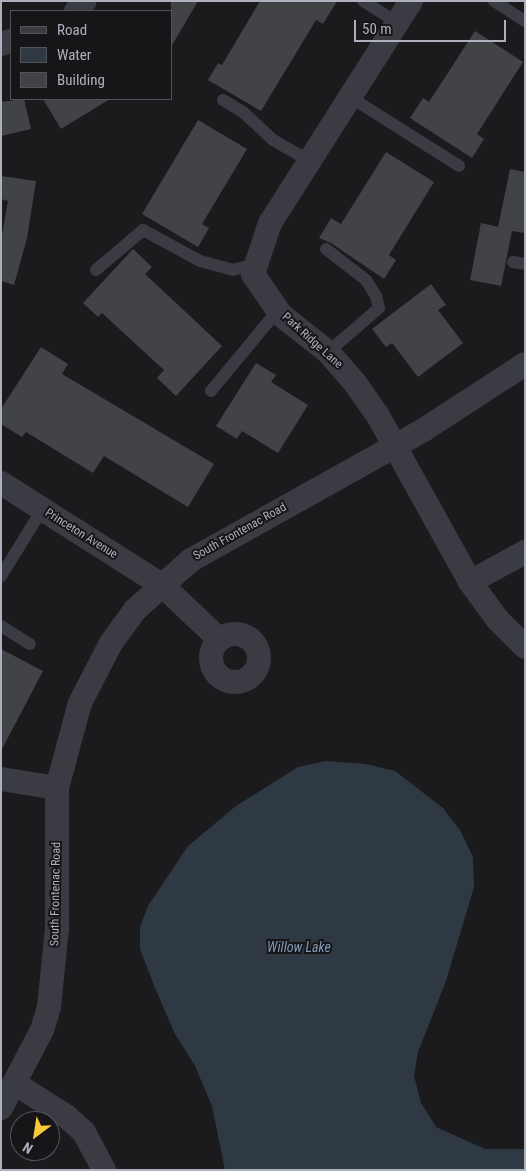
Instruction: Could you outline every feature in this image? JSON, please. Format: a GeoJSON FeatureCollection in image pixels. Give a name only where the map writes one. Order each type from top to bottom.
{"type":"FeatureCollection","features":[{"type":"Feature","properties":{"kind":"street"},"geometry":{"type":"LineString","coordinates":[[77,10],[86,1]]}},
{"type":"Feature","properties":{"kind":"street"},"geometry":{"type":"LineString","coordinates":[[256,264],[270,223],[412,1]]}},
{"type":"Feature","properties":{"kind":"street","name":"Park Ridge Lane"},"geometry":{"type":"LineString","coordinates":[[256,264],[253,274],[278,310],[328,352],[378,414],[393,446],[470,582],[498,620],[525,647]]}},
{"type":"Feature","properties":{"kind":"street","name":"South Frontenac Road"},"geometry":{"type":"LineString","coordinates":[[1,1108],[16,1084],[42,1030],[55,970],[57,788],[70,730],[93,676],[134,610],[191,560],[393,446],[525,364]]}},
{"type":"Feature","properties":{"kind":"street","name":"Princeton Avenue"},"geometry":{"type":"LineString","coordinates":[[1,483],[162,585],[219,639]]}},
{"type":"Feature","properties":{"kind":"street"},"geometry":{"type":"LineString","coordinates":[[470,582],[525,552]]}},
{"type":"Feature","properties":{"kind":"street"},"geometry":{"type":"LineString","coordinates":[[1,779],[57,788]]}},
{"type":"Feature","properties":{"kind":"street"},"geometry":{"type":"LineString","coordinates":[[16,1084],[66,1116],[84,1132],[104,1170]]}},
{"type":"Feature","properties":{"kind":"lane"},"geometry":{"type":"LineString","coordinates":[[363,1],[398,23]]}},
{"type":"Feature","properties":{"kind":"lane"},"geometry":{"type":"LineString","coordinates":[[494,1],[525,21]]}},
{"type":"Feature","properties":{"kind":"lane"},"geometry":{"type":"LineString","coordinates":[[350,97],[459,166]]}},
{"type":"Feature","properties":{"kind":"lane"},"geometry":{"type":"LineString","coordinates":[[223,100],[244,112],[273,140],[310,161]]}},
{"type":"Feature","properties":{"kind":"lane"},"geometry":{"type":"LineString","coordinates":[[96,270],[143,230],[200,261],[233,270],[256,264]]}},
{"type":"Feature","properties":{"kind":"lane"},"geometry":{"type":"LineString","coordinates":[[326,249],[366,280],[376,296],[379,308],[328,352]]}},
{"type":"Feature","properties":{"kind":"lane"},"geometry":{"type":"LineString","coordinates":[[211,391],[278,310]]}},
{"type":"Feature","properties":{"kind":"lane"},"geometry":{"type":"LineString","coordinates":[[1,576],[42,510]]}},
{"type":"Feature","properties":{"kind":"lane"},"geometry":{"type":"LineString","coordinates":[[1,626],[30,644]]}},
{"type":"Feature","properties":{"kind":"water","name":"Willow Lake"},"geometry":{"type":"Polygon","coordinates":[[[326,761],[366,764],[395,771],[443,808],[460,830],[473,857],[474,887],[446,981],[418,1052],[414,1076],[421,1103],[436,1127],[485,1149],[525,1149],[525,1170],[225,1170],[212,1106],[195,1066],[175,1034],[155,988],[140,949],[140,927],[148,906],[188,846],[236,806],[298,767],[326,761]]]}},
{"type":"Feature","properties":{"kind":"building"},"geometry":{"type":"Polygon","coordinates":[[[171,1],[198,1],[172,45],[172,10],[171,1]]]}},
{"type":"Feature","properties":{"kind":"building"},"geometry":{"type":"Polygon","coordinates":[[[260,1],[337,1],[323,24],[316,20],[261,111],[208,80],[218,63],[222,65],[260,1]]]}},
{"type":"Feature","properties":{"kind":"building"},"geometry":{"type":"Polygon","coordinates":[[[475,31],[523,62],[477,134],[484,139],[472,158],[410,118],[423,98],[429,102],[475,31]]]}},
{"type":"Feature","properties":{"kind":"building"},"geometry":{"type":"Polygon","coordinates":[[[24,100],[31,129],[1,136],[1,102],[24,100]]]}},
{"type":"Feature","properties":{"kind":"building"},"geometry":{"type":"Polygon","coordinates":[[[44,100],[108,100],[61,129],[44,100]]]}},
{"type":"Feature","properties":{"kind":"building"},"geometry":{"type":"Polygon","coordinates":[[[198,120],[247,149],[202,224],[209,228],[198,247],[142,214],[198,120]]]}},
{"type":"Feature","properties":{"kind":"building"},"geometry":{"type":"Polygon","coordinates":[[[386,152],[434,182],[389,255],[396,260],[384,279],[331,243],[319,238],[331,218],[341,224],[386,152]]]}},
{"type":"Feature","properties":{"kind":"building"},"geometry":{"type":"Polygon","coordinates":[[[510,169],[525,172],[525,233],[512,231],[501,286],[470,280],[481,223],[498,227],[510,169]]]}},
{"type":"Feature","properties":{"kind":"building"},"geometry":{"type":"Polygon","coordinates":[[[1,176],[36,181],[27,238],[14,285],[1,281],[1,241],[8,201],[1,199],[1,176]]]}},
{"type":"Feature","properties":{"kind":"building"},"geometry":{"type":"Polygon","coordinates":[[[133,249],[152,267],[145,274],[222,346],[176,396],[157,378],[164,370],[102,313],[98,317],[83,303],[133,249]]]}},
{"type":"Feature","properties":{"kind":"building"},"geometry":{"type":"Polygon","coordinates":[[[431,284],[446,305],[438,310],[463,343],[418,377],[392,343],[386,347],[372,329],[431,284]]]}},
{"type":"Feature","properties":{"kind":"building"},"geometry":{"type":"Polygon","coordinates":[[[41,347],[68,364],[62,374],[214,464],[188,507],[104,456],[93,473],[26,432],[22,437],[1,424],[1,409],[41,347]]]}},
{"type":"Feature","properties":{"kind":"building"},"geometry":{"type":"Polygon","coordinates":[[[256,363],[276,375],[271,382],[308,405],[278,453],[242,431],[237,439],[216,426],[256,363]]]}},
{"type":"Feature","properties":{"kind":"building"},"geometry":{"type":"Polygon","coordinates":[[[1,649],[43,671],[1,751],[1,649]]]}}]}
